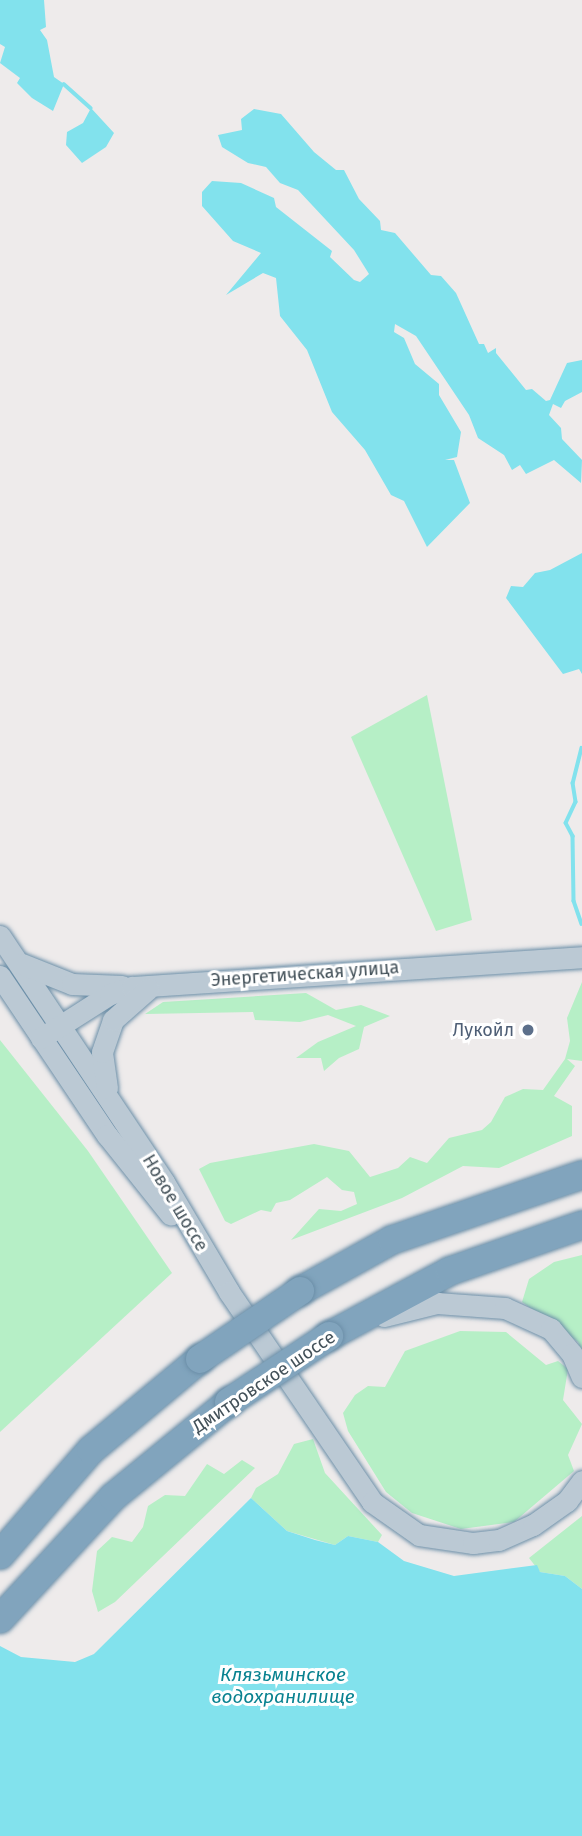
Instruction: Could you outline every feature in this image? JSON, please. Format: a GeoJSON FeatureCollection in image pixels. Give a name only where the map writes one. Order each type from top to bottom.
{"type":"FeatureCollection","features":[{"type":"Feature","properties":{"kind":"highway"},"geometry":{"type":"LineString","coordinates":[[3,1551],[91,1450],[200,1359],[300,1291],[392,1240],[582,1175]]}},
{"type":"Feature","properties":{"kind":"highway","name":"Дмитровское шоссе"},"geometry":{"type":"LineString","coordinates":[[0,1619],[113,1497],[229,1402],[334,1333],[450,1271],[582,1224]]}},
{"type":"Feature","properties":{"kind":"main road","name":"Новое шоссе"},"geometry":{"type":"LineString","coordinates":[[0,936],[113,1104],[216,1271]]}},
{"type":"Feature","properties":{"kind":"main road","name":"Энергетическая улица"},"geometry":{"type":"LineString","coordinates":[[41,1038],[110,994],[156,984],[582,957]]}},
{"type":"Feature","properties":{"kind":"main road"},"geometry":{"type":"LineString","coordinates":[[16,959],[36,972],[72,985],[156,984]]}},
{"type":"Feature","properties":{"kind":"main road","name":"Новое шоссе"},"geometry":{"type":"LineString","coordinates":[[0,976],[107,1135],[216,1271]]}},
{"type":"Feature","properties":{"kind":"main road"},"geometry":{"type":"LineString","coordinates":[[113,1104],[101,1064],[105,1039],[122,1007],[156,984]]}},
{"type":"Feature","properties":{"kind":"main road"},"geometry":{"type":"LineString","coordinates":[[216,1271],[344,1464],[372,1502],[394,1521],[419,1535],[447,1542],[499,1540],[533,1525],[567,1502],[582,1481]]}},
{"type":"Feature","properties":{"kind":"main road"},"geometry":{"type":"LineString","coordinates":[[334,1333],[437,1303],[505,1308],[551,1329],[572,1354],[582,1377]]}},
{"type":"Feature","properties":{"kind":"green space"},"geometry":{"type":"Polygon","coordinates":[[[427,695],[472,920],[436,931],[351,737],[427,695]]]}},
{"type":"Feature","properties":{"kind":"green space"},"geometry":{"type":"Polygon","coordinates":[[[582,982],[582,1061],[567,1059],[575,1066],[554,1096],[572,1106],[572,1136],[499,1168],[463,1166],[402,1198],[291,1240],[319,1209],[341,1211],[357,1204],[354,1192],[342,1190],[327,1177],[290,1200],[276,1203],[271,1212],[261,1210],[231,1224],[225,1221],[199,1169],[210,1163],[314,1144],[349,1151],[370,1177],[398,1168],[410,1157],[427,1163],[449,1138],[482,1130],[491,1122],[505,1097],[523,1089],[543,1090],[565,1059],[570,1041],[567,1018],[582,982]]]}},
{"type":"Feature","properties":{"kind":"green space"},"geometry":{"type":"Polygon","coordinates":[[[306,993],[336,1010],[361,1005],[390,1016],[364,1027],[359,1049],[339,1058],[324,1071],[321,1058],[296,1058],[318,1042],[356,1026],[328,1015],[300,1022],[255,1020],[253,1012],[145,1014],[163,1002],[306,993]]]}},
{"type":"Feature","properties":{"kind":"green space"},"geometry":{"type":"Polygon","coordinates":[[[0,1040],[88,1151],[172,1273],[0,1432],[0,1040]]]}},
{"type":"Feature","properties":{"kind":"green space"},"geometry":{"type":"Polygon","coordinates":[[[582,1255],[582,1353],[578,1342],[522,1302],[529,1279],[554,1262],[582,1255]]]}},
{"type":"Feature","properties":{"kind":"green space"},"geometry":{"type":"Polygon","coordinates":[[[460,1331],[506,1332],[546,1365],[558,1361],[568,1369],[563,1400],[582,1424],[568,1455],[574,1471],[514,1522],[461,1529],[412,1513],[386,1492],[348,1431],[343,1413],[355,1395],[368,1386],[385,1387],[405,1351],[460,1331]]]}},
{"type":"Feature","properties":{"kind":"green space"},"geometry":{"type":"Polygon","coordinates":[[[313,1439],[325,1473],[382,1535],[378,1542],[348,1536],[335,1545],[287,1531],[251,1498],[256,1488],[278,1474],[294,1444],[313,1439]]]}},
{"type":"Feature","properties":{"kind":"green space"},"geometry":{"type":"Polygon","coordinates":[[[242,1460],[255,1468],[115,1602],[98,1612],[92,1591],[97,1551],[112,1537],[132,1542],[143,1527],[148,1506],[165,1495],[185,1496],[207,1464],[224,1474],[242,1460]]]}},
{"type":"Feature","properties":{"kind":"green space"},"geometry":{"type":"Polygon","coordinates":[[[582,1516],[582,1589],[565,1576],[540,1572],[529,1558],[582,1516]]]}},
{"type":"Feature","properties":{"kind":"water"},"geometry":{"type":"Polygon","coordinates":[[[0,0],[44,0],[46,27],[40,30],[47,40],[54,77],[64,84],[53,111],[32,98],[17,83],[20,78],[0,63],[5,47],[0,44],[0,0]]]}},
{"type":"Feature","properties":{"kind":"water"},"geometry":{"type":"Polygon","coordinates":[[[91,108],[114,133],[106,147],[82,163],[66,145],[67,132],[83,123],[91,108]]]}},
{"type":"Feature","properties":{"kind":"water"},"geometry":{"type":"Polygon","coordinates":[[[254,109],[281,114],[314,152],[336,170],[344,170],[359,199],[380,221],[381,230],[395,233],[431,275],[441,276],[456,293],[479,344],[484,344],[488,353],[496,348],[496,353],[526,390],[532,389],[546,401],[550,400],[567,363],[582,360],[582,392],[565,401],[561,408],[553,404],[549,415],[561,428],[562,439],[582,460],[581,483],[554,460],[526,474],[520,465],[512,470],[504,455],[478,438],[469,415],[416,336],[395,324],[394,332],[404,338],[415,364],[439,384],[439,395],[461,432],[457,457],[445,460],[454,460],[470,503],[427,547],[404,501],[391,495],[365,450],[332,412],[307,350],[280,316],[276,278],[263,273],[226,295],[261,253],[233,241],[202,206],[202,192],[212,181],[241,183],[274,198],[276,207],[332,251],[330,257],[354,280],[360,282],[369,274],[354,250],[298,190],[280,183],[266,167],[248,163],[222,147],[218,135],[242,130],[241,119],[254,109]]]}},
{"type":"Feature","properties":{"kind":"water"},"geometry":{"type":"Polygon","coordinates":[[[582,553],[582,674],[579,669],[563,674],[506,598],[511,586],[523,587],[535,573],[550,570],[582,553]]]}},
{"type":"Feature","properties":{"kind":"water","name":"Клязьминское водохранилище"},"geometry":{"type":"Polygon","coordinates":[[[251,1498],[287,1531],[315,1540],[335,1545],[348,1536],[378,1542],[404,1561],[454,1576],[537,1565],[540,1572],[565,1576],[582,1589],[582,1836],[0,1836],[0,1646],[21,1657],[75,1662],[94,1654],[251,1498]]]}},
{"type":"Feature","properties":{"kind":"waterway"},"geometry":{"type":"LineString","coordinates":[[64,84],[91,108]]}},
{"type":"Feature","properties":{"kind":"waterway"},"geometry":{"type":"LineString","coordinates":[[582,748],[573,783],[576,802],[566,823],[573,836],[574,901],[582,924]]}},
{"type":"Feature","properties":{"kind":"place","name":"Лукойл"},"geometry":{"type":"Point","coordinates":[528,1030]}}]}
